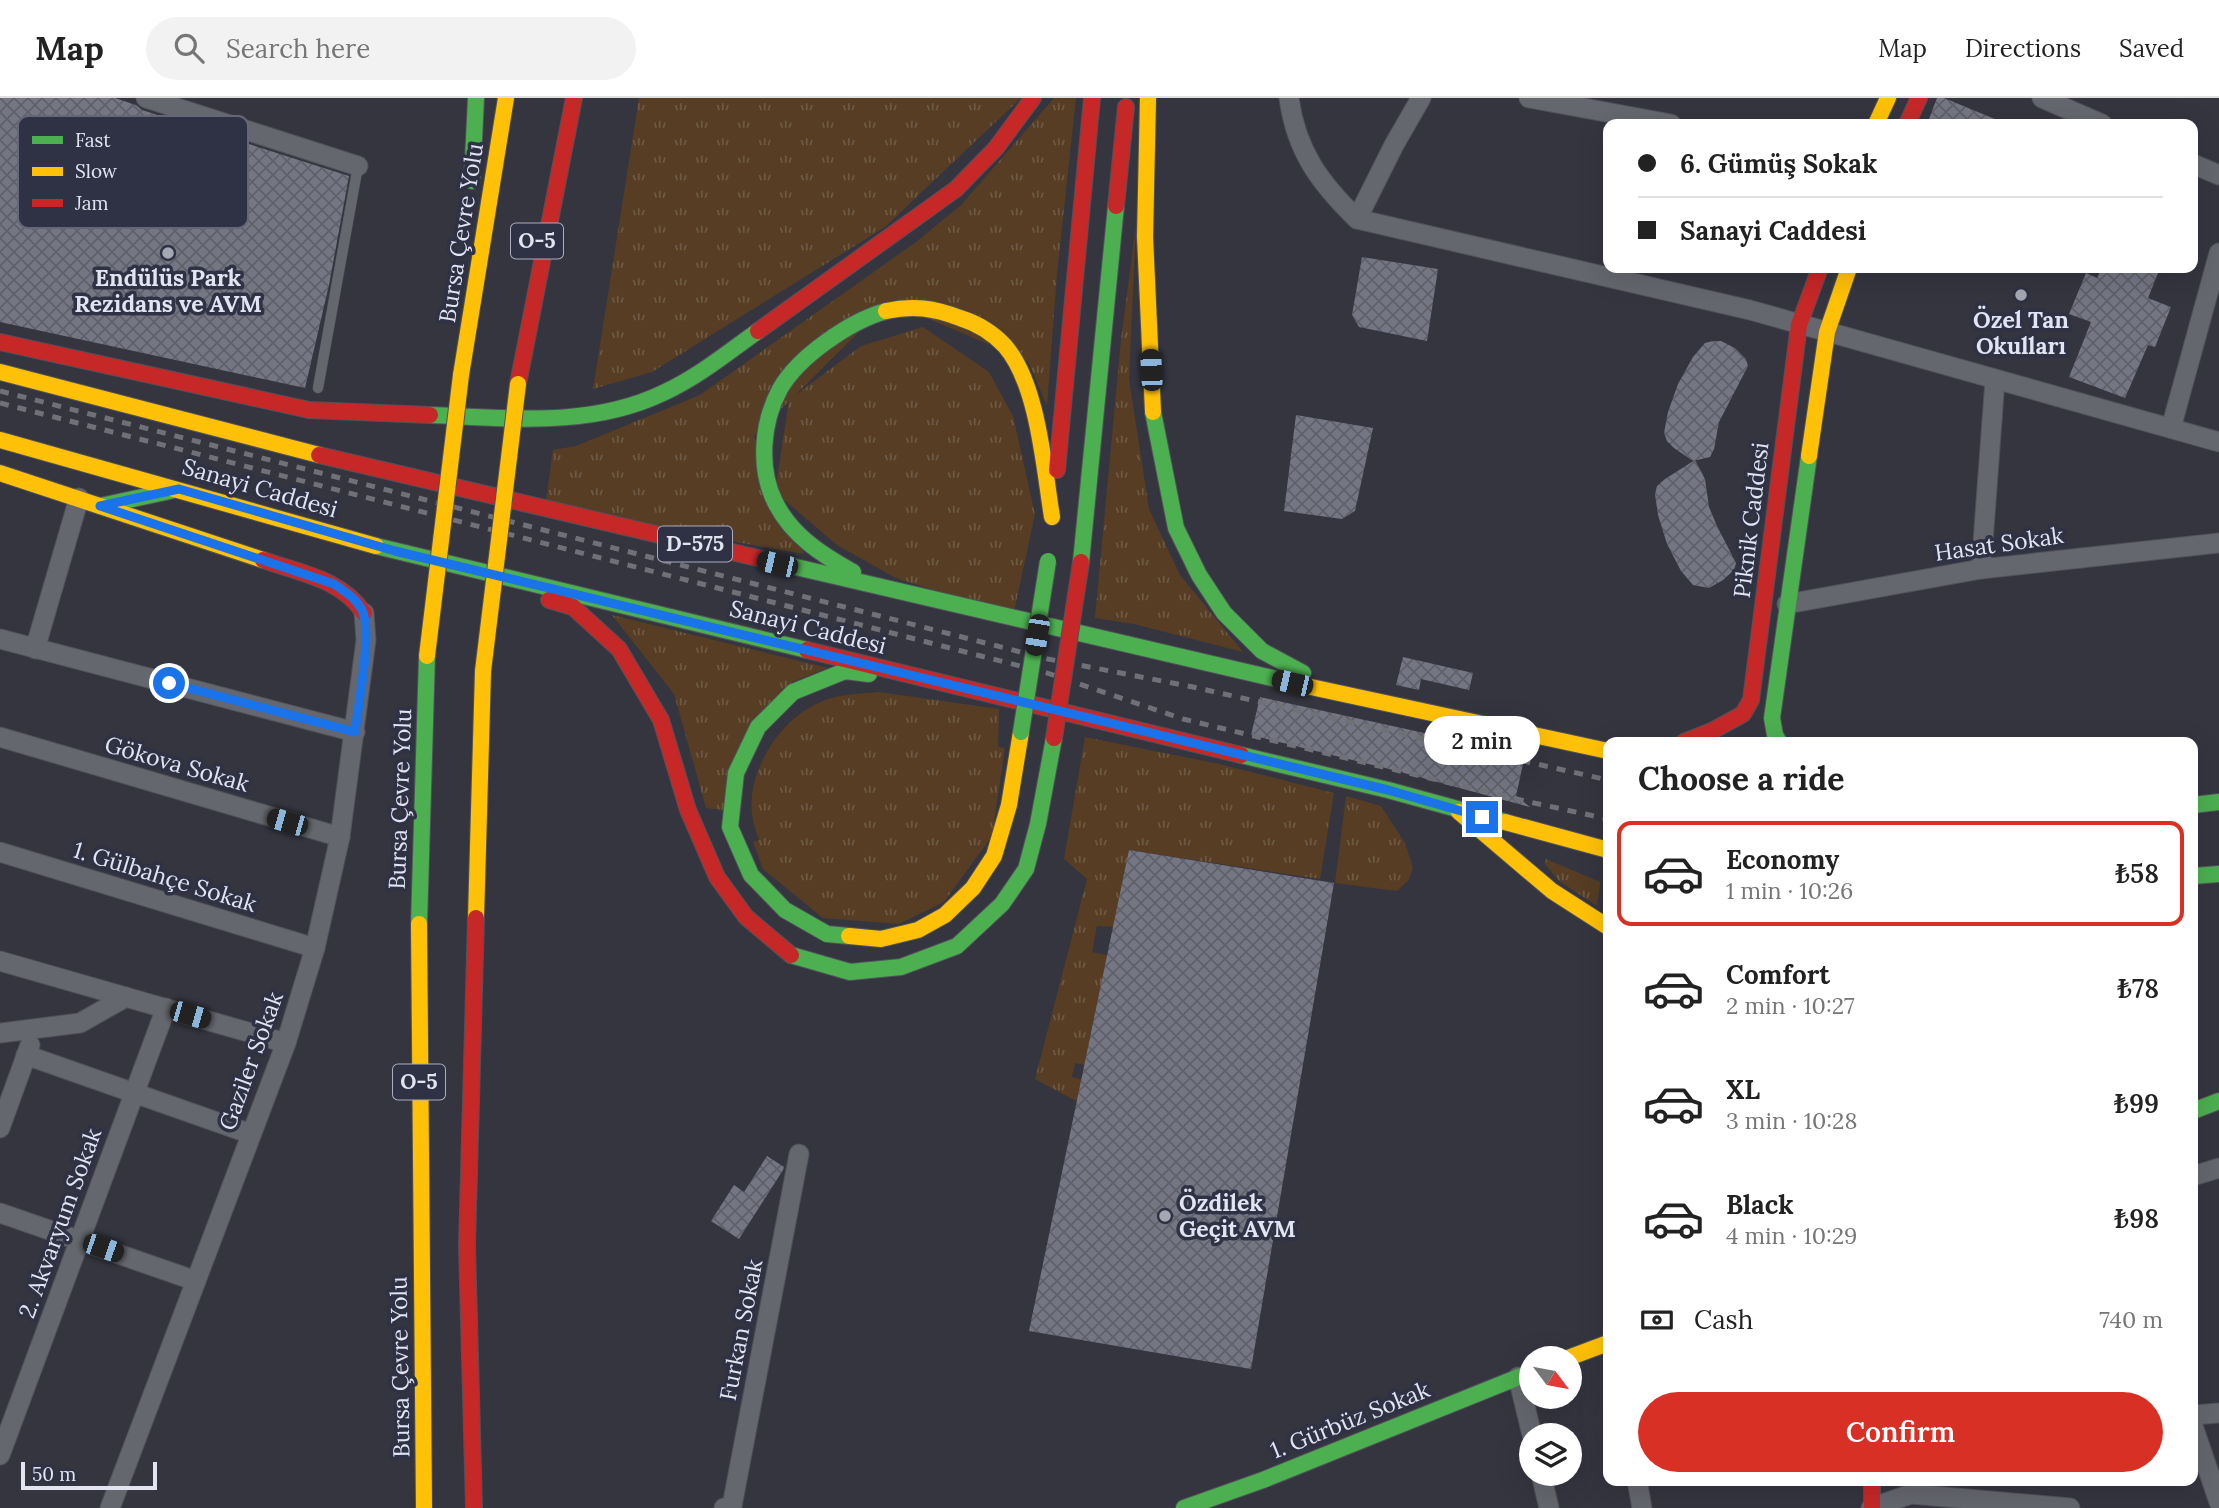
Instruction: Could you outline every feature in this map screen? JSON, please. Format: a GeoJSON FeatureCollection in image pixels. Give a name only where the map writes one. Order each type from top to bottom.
{"type":"FeatureCollection","features":[{"type":"Feature","properties":{"kind":"main road"},"geometry":{"type":"LineString","coordinates":[[471,195],[476,98]]}},
{"type":"Feature","properties":{"kind":"main road","name":"Bursa Çevre Yolu"},"geometry":{"type":"LineString","coordinates":[[424,1508],[419,930],[427,656],[461,375],[506,98]]}},
{"type":"Feature","properties":{"kind":"main road"},"geometry":{"type":"LineString","coordinates":[[517,384],[574,98]]}},
{"type":"Feature","properties":{"kind":"main road"},"geometry":{"type":"LineString","coordinates":[[0,342],[281,405],[338,413],[564,419],[630,408],[664,394],[697,375],[956,189],[996,148],[1033,98]]}},
{"type":"Feature","properties":{"kind":"main road"},"geometry":{"type":"LineString","coordinates":[[885,589],[824,557],[796,532],[774,502],[766,476],[763,448],[769,417],[780,387],[811,353],[848,325],[883,312],[917,307],[967,320],[989,333],[1009,351],[1032,404],[1052,522],[1092,98]]}},
{"type":"Feature","properties":{"kind":"main road"},"geometry":{"type":"LineString","coordinates":[[395,551],[573,607],[619,649],[660,720],[688,810],[717,877],[746,917],[788,954],[850,972],[901,967],[957,946],[1002,904],[1026,869],[1038,824],[1081,562],[1127,98]]}},
{"type":"Feature","properties":{"kind":"main road"},"geometry":{"type":"LineString","coordinates":[[1148,98],[1145,236],[1154,423],[1176,528],[1199,575],[1224,613],[1262,651],[1310,676],[1393,706]]}},
{"type":"Feature","properties":{"kind":"main road"},"geometry":{"type":"LineString","coordinates":[[1878,119],[1888,98]]}},
{"type":"Feature","properties":{"kind":"main road"},"geometry":{"type":"LineString","coordinates":[[1909,119],[1919,98]]}},
{"type":"Feature","properties":{"kind":"main road","name":"O-5"},"geometry":{"type":"LineString","coordinates":[[474,1508],[467,1245],[483,671],[517,384],[552,125]]}},
{"type":"Feature","properties":{"kind":"main road"},"geometry":{"type":"LineString","coordinates":[[461,375],[469,223]]}},
{"type":"Feature","properties":{"kind":"main road","name":"Piknik Caddesi"},"geometry":{"type":"LineString","coordinates":[[1697,737],[1743,714],[1751,700],[1799,325],[1818,273]]}},
{"type":"Feature","properties":{"kind":"main road","name":"Piknik Caddesi"},"geometry":{"type":"LineString","coordinates":[[1776,737],[1772,718],[1827,332],[1847,273]]}},
{"type":"Feature","properties":{"kind":"main road","name":"Sanayi Caddesi"},"geometry":{"type":"LineString","coordinates":[[0,372],[344,462],[1393,706],[1603,750]]}},
{"type":"Feature","properties":{"kind":"main road","name":"Sanayi Caddesi"},"geometry":{"type":"LineString","coordinates":[[0,440],[395,551],[1388,790],[1603,849]]}},
{"type":"Feature","properties":{"kind":"main road"},"geometry":{"type":"LineString","coordinates":[[0,473],[334,584],[354,598],[364,613]]}},
{"type":"Feature","properties":{"kind":"main road"},"geometry":{"type":"LineString","coordinates":[[100,506],[179,489]]}},
{"type":"Feature","properties":{"kind":"main road"},"geometry":{"type":"LineString","coordinates":[[939,681],[845,671],[793,692],[758,727],[736,773],[730,827],[751,875],[785,910],[827,934],[881,939],[918,930],[945,915],[974,888],[994,856],[1009,805],[1049,556]]}},
{"type":"Feature","properties":{"kind":"main road"},"geometry":{"type":"LineString","coordinates":[[2198,804],[2219,802]]}},
{"type":"Feature","properties":{"kind":"main road"},"geometry":{"type":"LineString","coordinates":[[1457,810],[1552,891],[1603,923]]}},
{"type":"Feature","properties":{"kind":"main road"},"geometry":{"type":"LineString","coordinates":[[2198,876],[2219,874]]}},
{"type":"Feature","properties":{"kind":"main road"},"geometry":{"type":"LineString","coordinates":[[2198,1109],[2219,1101]]}},
{"type":"Feature","properties":{"kind":"main road"},"geometry":{"type":"LineString","coordinates":[[1582,1353],[1603,1346]]}},
{"type":"Feature","properties":{"kind":"main road","name":"1. Gürbüz Sokak"},"geometry":{"type":"LineString","coordinates":[[1184,1508],[1242,1498],[1519,1377]]}},
{"type":"Feature","properties":{"kind":"main road"},"geometry":{"type":"LineString","coordinates":[[1872,1486],[1872,1508]]}},
{"type":"Feature","properties":{"kind":"street"},"geometry":{"type":"LineString","coordinates":[[146,98],[202,116]]}},
{"type":"Feature","properties":{"kind":"street"},"geometry":{"type":"LineString","coordinates":[[1289,98],[1293,120],[1307,157],[1330,193],[1357,219],[1750,310],[2219,442]]}},
{"type":"Feature","properties":{"kind":"street"},"geometry":{"type":"LineString","coordinates":[[1357,219],[1421,98]]}},
{"type":"Feature","properties":{"kind":"street"},"geometry":{"type":"LineString","coordinates":[[1529,98],[1644,119]]}},
{"type":"Feature","properties":{"kind":"street"},"geometry":{"type":"LineString","coordinates":[[2042,98],[2090,119]]}},
{"type":"Feature","properties":{"kind":"street"},"geometry":{"type":"LineString","coordinates":[[248,131],[358,166]]}},
{"type":"Feature","properties":{"kind":"street"},"geometry":{"type":"LineString","coordinates":[[2198,166],[2219,175]]}},
{"type":"Feature","properties":{"kind":"street"},"geometry":{"type":"LineString","coordinates":[[2171,428],[2219,253]]}},
{"type":"Feature","properties":{"kind":"street"},"geometry":{"type":"LineString","coordinates":[[1981,569],[1995,380]]}},
{"type":"Feature","properties":{"kind":"street"},"geometry":{"type":"LineString","coordinates":[[36,649],[79,498]]}},
{"type":"Feature","properties":{"kind":"street","name":"Hasat Sokak"},"geometry":{"type":"LineString","coordinates":[[1787,604],[1981,569],[2219,543]]}},
{"type":"Feature","properties":{"kind":"street","name":"Gaziler Sokak"},"geometry":{"type":"LineString","coordinates":[[110,1508],[286,1043],[315,948],[340,837],[366,640],[364,613]]}},
{"type":"Feature","properties":{"kind":"street"},"geometry":{"type":"LineString","coordinates":[[0,639],[355,732]]}},
{"type":"Feature","properties":{"kind":"street","name":"Gökova Sokak"},"geometry":{"type":"LineString","coordinates":[[0,737],[340,837]]}},
{"type":"Feature","properties":{"kind":"street","name":"1. Gülbahçe Sokak"},"geometry":{"type":"LineString","coordinates":[[0,852],[315,948]]}},
{"type":"Feature","properties":{"kind":"street"},"geometry":{"type":"LineString","coordinates":[[0,961],[286,1043]]}},
{"type":"Feature","properties":{"kind":"street"},"geometry":{"type":"LineString","coordinates":[[0,1034],[80,1023],[127,997]]}},
{"type":"Feature","properties":{"kind":"street","name":"2. Akvaryum Sokak"},"geometry":{"type":"LineString","coordinates":[[1,1450],[166,1008]]}},
{"type":"Feature","properties":{"kind":"street"},"geometry":{"type":"LineString","coordinates":[[0,1128],[35,1031]]}},
{"type":"Feature","properties":{"kind":"street"},"geometry":{"type":"LineString","coordinates":[[26,1055],[251,1134]]}},
{"type":"Feature","properties":{"kind":"street","name":"Furkan Sokak"},"geometry":{"type":"LineString","coordinates":[[724,1508],[732,1506],[799,1154]]}},
{"type":"Feature","properties":{"kind":"street"},"geometry":{"type":"LineString","coordinates":[[2198,1174],[2219,1168]]}},
{"type":"Feature","properties":{"kind":"street"},"geometry":{"type":"LineString","coordinates":[[0,1213],[196,1281]]}},
{"type":"Feature","properties":{"kind":"street"},"geometry":{"type":"LineString","coordinates":[[2198,1415],[2219,1413]]}},
{"type":"Feature","properties":{"kind":"street"},"geometry":{"type":"LineString","coordinates":[[2198,1441],[2219,1502]]}},
{"type":"Feature","properties":{"kind":"street"},"geometry":{"type":"LineString","coordinates":[[1544,1486],[1549,1508]]}},
{"type":"Feature","properties":{"kind":"street"},"geometry":{"type":"LineString","coordinates":[[1638,1486],[1642,1508]]}},
{"type":"Feature","properties":{"kind":"street"},"geometry":{"type":"LineString","coordinates":[[1872,1508],[1911,1494],[2070,1508]]}},
{"type":"Feature","properties":{"kind":"lane"},"geometry":{"type":"LineString","coordinates":[[318,388],[358,166]]}},
{"type":"Feature","properties":{"kind":"green space"},"geometry":{"type":"Polygon","coordinates":[[[639,98],[1021,98],[885,227],[652,372],[593,389],[639,98]]]}},
{"type":"Feature","properties":{"kind":"green space"},"geometry":{"type":"Polygon","coordinates":[[[1054,98],[1076,98],[1057,274],[1047,406],[1028,361],[889,302],[754,436],[804,554],[545,508],[553,450],[576,446],[700,395],[916,242],[961,205],[1054,98]]]}},
{"type":"Feature","properties":{"kind":"green space"},"geometry":{"type":"Polygon","coordinates":[[[1136,225],[1129,379],[1149,509],[1180,575],[1243,652],[1134,624],[1095,618],[1121,340],[1136,225]]]}},
{"type":"Feature","properties":{"kind":"green space"},"geometry":{"type":"Polygon","coordinates":[[[923,327],[989,372],[1013,416],[1035,514],[1013,616],[896,578],[837,545],[775,492],[789,400],[861,346],[923,327]]]}},
{"type":"Feature","properties":{"kind":"green space"},"geometry":{"type":"Polygon","coordinates":[[[612,615],[828,668],[792,682],[723,810],[706,808],[674,694],[612,615]]]}},
{"type":"Feature","properties":{"kind":"green space"},"geometry":{"type":"Polygon","coordinates":[[[879,692],[999,709],[998,747],[1005,748],[992,836],[944,902],[899,924],[823,918],[763,869],[753,842],[759,840],[752,814],[755,781],[760,765],[778,735],[802,712],[823,701],[847,695],[879,692]]]}},
{"type":"Feature","properties":{"kind":"green space"},"geometry":{"type":"Polygon","coordinates":[[[1085,737],[1219,764],[1334,793],[1320,879],[1129,850],[1115,927],[1097,926],[1092,952],[1111,956],[1091,1066],[1075,1063],[1072,1077],[1089,1082],[1076,1101],[1035,1079],[1087,879],[1064,859],[1085,737]]]}},
{"type":"Feature","properties":{"kind":"green space"},"geometry":{"type":"Polygon","coordinates":[[[1346,796],[1381,806],[1405,843],[1413,868],[1408,881],[1397,891],[1335,883],[1346,796]]]}},
{"type":"Feature","properties":{"kind":"green space"},"geometry":{"type":"Polygon","coordinates":[[[1546,859],[1600,882],[1597,906],[1559,881],[1545,864],[1546,859]]]}},
{"type":"Feature","properties":{"kind":"building","name":"Endülüs Park Rezidans ve AVM"},"geometry":{"type":"Polygon","coordinates":[[[0,98],[115,98],[161,116],[18,116],[18,228],[248,228],[248,144],[349,176],[329,285],[305,388],[0,322],[0,98]]]}},
{"type":"Feature","properties":{"kind":"building"},"geometry":{"type":"Polygon","coordinates":[[[1937,98],[1944,98],[1995,119],[1929,119],[1937,98]]]}},
{"type":"Feature","properties":{"kind":"building"},"geometry":{"type":"Polygon","coordinates":[[[1362,257],[1438,269],[1427,341],[1359,327],[1352,315],[1362,257]]]}},
{"type":"Feature","properties":{"kind":"building"},"geometry":{"type":"Polygon","coordinates":[[[2086,273],[2097,278],[2100,273],[2158,273],[2148,298],[2171,307],[2155,347],[2148,345],[2125,398],[2069,377],[2091,322],[2069,314],[2086,273]]]}},
{"type":"Feature","properties":{"kind":"building"},"geometry":{"type":"Polygon","coordinates":[[[1721,341],[1735,348],[1746,359],[1748,366],[1719,422],[1710,457],[1693,461],[1674,448],[1664,433],[1678,384],[1693,357],[1705,343],[1721,341]]]}},
{"type":"Feature","properties":{"kind":"building"},"geometry":{"type":"Polygon","coordinates":[[[1296,415],[1373,428],[1355,511],[1342,519],[1284,511],[1296,415]]]}},
{"type":"Feature","properties":{"kind":"building"},"geometry":{"type":"Polygon","coordinates":[[[1695,460],[1705,479],[1709,507],[1736,563],[1734,570],[1709,588],[1693,585],[1681,571],[1667,544],[1655,494],[1657,486],[1665,479],[1695,460]]]}},
{"type":"Feature","properties":{"kind":"building"},"geometry":{"type":"Polygon","coordinates":[[[1403,657],[1473,673],[1469,690],[1421,679],[1419,690],[1396,685],[1403,657]]]}},
{"type":"Feature","properties":{"kind":"building"},"geometry":{"type":"Polygon","coordinates":[[[1260,697],[1525,755],[1516,796],[1530,807],[1251,735],[1260,697]]]}},
{"type":"Feature","properties":{"kind":"building","name":"Özdilek Geçit AVM"},"geometry":{"type":"Polygon","coordinates":[[[1129,850],[1334,883],[1251,1369],[1029,1331],[1129,850]]]}},
{"type":"Feature","properties":{"kind":"building"},"geometry":{"type":"Polygon","coordinates":[[[767,1156],[784,1167],[783,1170],[739,1239],[711,1221],[734,1185],[744,1192],[767,1156]]]}},
{"type":"Feature","properties":{"kind":"railway"},"geometry":{"type":"LineString","coordinates":[[0,391],[1048,659],[1193,687],[1603,779]]}},
{"type":"Feature","properties":{"kind":"railway"},"geometry":{"type":"LineString","coordinates":[[0,403],[1047,673],[1183,719],[1603,818]]}},
{"type":"Feature","properties":{"kind":"traffic: fast"},"geometry":{"type":"LineString","coordinates":[[472,181],[476,98]]}},
{"type":"Feature","properties":{"kind":"traffic: fast"},"geometry":{"type":"LineString","coordinates":[[1081,562],[1116,206]]}},
{"type":"Feature","properties":{"kind":"traffic: fast"},"geometry":{"type":"LineString","coordinates":[[853,572],[808,543],[782,514],[766,475],[764,445],[769,416],[788,377],[826,342],[857,323],[886,311]]}},
{"type":"Feature","properties":{"kind":"traffic: fast"},"geometry":{"type":"LineString","coordinates":[[430,415],[519,419],[607,412],[676,387],[758,331]]}},
{"type":"Feature","properties":{"kind":"traffic: fast"},"geometry":{"type":"LineString","coordinates":[[1153,412],[1176,528],[1199,575],[1224,613],[1262,651],[1303,673]]}},
{"type":"Feature","properties":{"kind":"traffic: fast"},"geometry":{"type":"LineString","coordinates":[[1776,737],[1772,718],[1809,456]]}},
{"type":"Feature","properties":{"kind":"traffic: fast"},"geometry":{"type":"LineString","coordinates":[[100,506],[170,491]]}},
{"type":"Feature","properties":{"kind":"traffic: fast"},"geometry":{"type":"LineString","coordinates":[[376,546],[807,650]]}},
{"type":"Feature","properties":{"kind":"traffic: fast"},"geometry":{"type":"LineString","coordinates":[[1021,732],[1048,561]]}},
{"type":"Feature","properties":{"kind":"traffic: fast"},"geometry":{"type":"LineString","coordinates":[[783,564],[1311,687]]}},
{"type":"Feature","properties":{"kind":"traffic: fast"},"geometry":{"type":"LineString","coordinates":[[419,924],[427,656]]}},
{"type":"Feature","properties":{"kind":"traffic: fast"},"geometry":{"type":"LineString","coordinates":[[849,936],[827,934],[785,910],[751,875],[730,827],[736,773],[758,727],[793,692],[845,671],[869,674]]}},
{"type":"Feature","properties":{"kind":"traffic: fast"},"geometry":{"type":"LineString","coordinates":[[791,955],[850,972],[901,967],[957,946],[1002,904],[1026,869],[1038,824],[1054,738]]}},
{"type":"Feature","properties":{"kind":"traffic: fast"},"geometry":{"type":"LineString","coordinates":[[1241,755],[1388,790],[1505,822]]}},
{"type":"Feature","properties":{"kind":"traffic: fast"},"geometry":{"type":"LineString","coordinates":[[2198,804],[2219,802]]}},
{"type":"Feature","properties":{"kind":"traffic: fast"},"geometry":{"type":"LineString","coordinates":[[2198,876],[2219,874]]}},
{"type":"Feature","properties":{"kind":"traffic: fast"},"geometry":{"type":"LineString","coordinates":[[2198,1109],[2219,1101]]}},
{"type":"Feature","properties":{"kind":"traffic: fast"},"geometry":{"type":"LineString","coordinates":[[1184,1508],[1263,1480],[1519,1377]]}},
{"type":"Feature","properties":{"kind":"traffic: slow"},"geometry":{"type":"LineString","coordinates":[[461,375],[506,98]]}},
{"type":"Feature","properties":{"kind":"traffic: slow"},"geometry":{"type":"LineString","coordinates":[[1148,98],[1145,237],[1153,412]]}},
{"type":"Feature","properties":{"kind":"traffic: slow"},"geometry":{"type":"LineString","coordinates":[[1878,119],[1888,98]]}},
{"type":"Feature","properties":{"kind":"traffic: slow"},"geometry":{"type":"LineString","coordinates":[[1809,456],[1827,332],[1847,273]]}},
{"type":"Feature","properties":{"kind":"traffic: slow"},"geometry":{"type":"LineString","coordinates":[[886,311],[923,308],[941,312],[978,326],[1005,346],[1016,362],[1032,404],[1052,517]]}},
{"type":"Feature","properties":{"kind":"traffic: slow"},"geometry":{"type":"LineString","coordinates":[[0,372],[319,455]]}},
{"type":"Feature","properties":{"kind":"traffic: slow"},"geometry":{"type":"LineString","coordinates":[[427,656],[461,375]]}},
{"type":"Feature","properties":{"kind":"traffic: slow"},"geometry":{"type":"LineString","coordinates":[[483,671],[518,384]]}},
{"type":"Feature","properties":{"kind":"traffic: slow"},"geometry":{"type":"LineString","coordinates":[[0,440],[376,546]]}},
{"type":"Feature","properties":{"kind":"traffic: slow"},"geometry":{"type":"LineString","coordinates":[[0,473],[263,560]]}},
{"type":"Feature","properties":{"kind":"traffic: slow"},"geometry":{"type":"LineString","coordinates":[[476,918],[483,671]]}},
{"type":"Feature","properties":{"kind":"traffic: slow"},"geometry":{"type":"LineString","coordinates":[[1311,687],[1603,750]]}},
{"type":"Feature","properties":{"kind":"traffic: slow"},"geometry":{"type":"LineString","coordinates":[[849,936],[881,939],[918,930],[945,915],[973,888],[994,856],[1009,805],[1021,732]]}},
{"type":"Feature","properties":{"kind":"traffic: slow"},"geometry":{"type":"LineString","coordinates":[[1459,812],[1552,891],[1603,924]]}},
{"type":"Feature","properties":{"kind":"traffic: slow"},"geometry":{"type":"LineString","coordinates":[[1505,822],[1603,849]]}},
{"type":"Feature","properties":{"kind":"traffic: slow"},"geometry":{"type":"LineString","coordinates":[[419,924],[424,1508]]}},
{"type":"Feature","properties":{"kind":"traffic: slow"},"geometry":{"type":"LineString","coordinates":[[1582,1353],[1603,1345]]}},
{"type":"Feature","properties":{"kind":"traffic: jam"},"geometry":{"type":"LineString","coordinates":[[518,384],[574,98]]}},
{"type":"Feature","properties":{"kind":"traffic: jam"},"geometry":{"type":"LineString","coordinates":[[758,331],[956,189],[996,148],[1033,98]]}},
{"type":"Feature","properties":{"kind":"traffic: jam"},"geometry":{"type":"LineString","coordinates":[[1057,470],[1092,98]]}},
{"type":"Feature","properties":{"kind":"traffic: jam"},"geometry":{"type":"LineString","coordinates":[[1909,119],[1919,98]]}},
{"type":"Feature","properties":{"kind":"traffic: jam"},"geometry":{"type":"LineString","coordinates":[[1116,206],[1126,107]]}},
{"type":"Feature","properties":{"kind":"traffic: jam"},"geometry":{"type":"LineString","coordinates":[[1697,737],[1743,714],[1751,700],[1799,325],[1818,273]]}},
{"type":"Feature","properties":{"kind":"traffic: jam"},"geometry":{"type":"LineString","coordinates":[[0,342],[309,410],[430,415]]}},
{"type":"Feature","properties":{"kind":"traffic: jam"},"geometry":{"type":"LineString","coordinates":[[319,455],[783,564]]}},
{"type":"Feature","properties":{"kind":"traffic: jam"},"geometry":{"type":"LineString","coordinates":[[263,560],[332,585],[355,601],[364,613]]}},
{"type":"Feature","properties":{"kind":"traffic: jam"},"geometry":{"type":"LineString","coordinates":[[1054,738],[1081,562]]}},
{"type":"Feature","properties":{"kind":"traffic: jam"},"geometry":{"type":"LineString","coordinates":[[549,600],[573,607],[619,649],[661,720],[688,810],[717,877],[746,917],[791,955]]}},
{"type":"Feature","properties":{"kind":"traffic: jam"},"geometry":{"type":"LineString","coordinates":[[807,650],[1241,755]]}},
{"type":"Feature","properties":{"kind":"traffic: jam"},"geometry":{"type":"LineString","coordinates":[[474,1508],[467,1245],[476,918]]}},
{"type":"Feature","properties":{"kind":"traffic: jam"},"geometry":{"type":"LineString","coordinates":[[1872,1486],[1872,1508]]}},
{"type":"Feature","properties":{"kind":"place","name":"Endülüs Park Rezidans ve AVM"},"geometry":{"type":"Point","coordinates":[168,253]}},
{"type":"Feature","properties":{"kind":"place","name":"Özel Tan Okulları"},"geometry":{"type":"Point","coordinates":[2021,295]}},
{"type":"Feature","properties":{"kind":"place","name":"Özdilek Geçit AVM"},"geometry":{"type":"Point","coordinates":[1165,1216]}},
{"type":"Feature","properties":{"kind":"route"},"geometry":{"type":"LineString","coordinates":[[169,683],[355,732],[366,640],[364,613],[354,598],[334,584],[100,506],[179,489],[395,551],[1388,790],[1482,817]]}}]}
